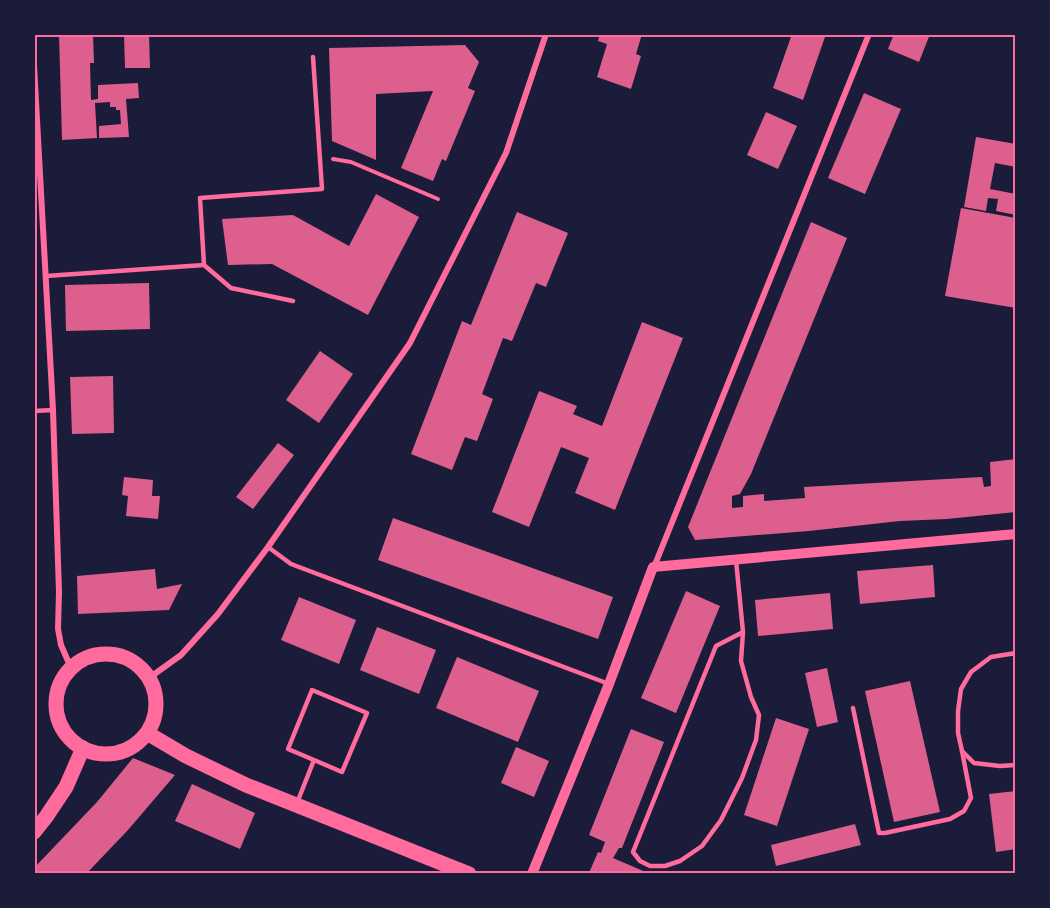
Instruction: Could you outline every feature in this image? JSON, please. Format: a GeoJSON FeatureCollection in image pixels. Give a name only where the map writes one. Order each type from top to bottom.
{"type":"FeatureCollection","features":[{"type":"Feature","properties":{"kind":"main road"},"geometry":{"type":"LineString","coordinates":[[114,655],[134,662],[149,678],[156,702],[153,721],[147,733],[134,745],[118,752],[100,754],[83,748],[68,736],[61,725],[57,713],[59,688],[73,667],[85,659],[92,656],[114,655]]}},
{"type":"Feature","properties":{"kind":"main road"},"geometry":{"type":"LineString","coordinates":[[147,733],[211,769],[469,873]]}},
{"type":"Feature","properties":{"kind":"main road"},"geometry":{"type":"LineString","coordinates":[[34,832],[66,787],[83,748]]}},
{"type":"Feature","properties":{"kind":"street"},"geometry":{"type":"LineString","coordinates":[[149,678],[181,655],[218,614],[268,547],[410,343],[506,153],[546,34]]}},
{"type":"Feature","properties":{"kind":"street"},"geometry":{"type":"LineString","coordinates":[[532,873],[869,34]]}},
{"type":"Feature","properties":{"kind":"street"},"geometry":{"type":"LineString","coordinates":[[34,65],[53,410],[59,592],[58,629],[61,645],[73,667]]}},
{"type":"Feature","properties":{"kind":"street"},"geometry":{"type":"LineString","coordinates":[[653,567],[1016,534]]}},
{"type":"Feature","properties":{"kind":"lane"},"geometry":{"type":"LineString","coordinates":[[204,265],[200,198],[322,189],[313,57]]}},
{"type":"Feature","properties":{"kind":"lane"},"geometry":{"type":"LineString","coordinates":[[46,276],[204,265],[231,288],[293,301]]}},
{"type":"Feature","properties":{"kind":"lane"},"geometry":{"type":"LineString","coordinates":[[34,411],[53,410]]}},
{"type":"Feature","properties":{"kind":"lane"},"geometry":{"type":"LineString","coordinates":[[268,547],[291,564],[609,684]]}},
{"type":"Feature","properties":{"kind":"lane"},"geometry":{"type":"LineString","coordinates":[[736,560],[743,632],[741,662],[759,715],[756,740],[742,778],[721,820],[702,846],[680,861],[665,866],[650,866],[640,861],[633,852],[716,646],[743,632]]}},
{"type":"Feature","properties":{"kind":"lane"},"geometry":{"type":"LineString","coordinates":[[853,708],[879,833],[950,819],[964,811],[971,798],[958,733],[958,711],[962,689],[971,672],[991,657],[1016,653]]}},
{"type":"Feature","properties":{"kind":"lane"},"geometry":{"type":"LineString","coordinates":[[312,690],[366,713],[342,772],[314,760],[288,749],[312,690]]}},
{"type":"Feature","properties":{"kind":"lane"},"geometry":{"type":"LineString","coordinates":[[962,751],[974,763],[1016,765]]}},
{"type":"Feature","properties":{"kind":"lane"},"geometry":{"type":"LineString","coordinates":[[296,805],[314,760]]}},
{"type":"Feature","properties":{"kind":"path"},"geometry":{"type":"LineString","coordinates":[[320,157],[351,162],[438,199]]}},
{"type":"Feature","properties":{"kind":"building"},"geometry":{"type":"Polygon","coordinates":[[[59,34],[93,34],[94,63],[90,63],[91,100],[98,99],[98,85],[138,83],[139,98],[126,99],[129,137],[99,138],[99,126],[121,124],[120,110],[110,107],[110,102],[95,103],[97,138],[62,140],[59,34]]]}},
{"type":"Feature","properties":{"kind":"building"},"geometry":{"type":"Polygon","coordinates":[[[124,34],[149,34],[150,68],[125,68],[124,34]]]}},
{"type":"Feature","properties":{"kind":"building"},"geometry":{"type":"Polygon","coordinates":[[[600,34],[642,34],[636,54],[641,56],[631,89],[597,77],[607,44],[598,41],[600,34]]]}},
{"type":"Feature","properties":{"kind":"building"},"geometry":{"type":"Polygon","coordinates":[[[792,34],[826,34],[803,100],[773,88],[792,34]]]}},
{"type":"Feature","properties":{"kind":"building"},"geometry":{"type":"Polygon","coordinates":[[[894,34],[930,34],[919,62],[888,49],[894,34]]]}},
{"type":"Feature","properties":{"kind":"building"},"geometry":{"type":"Polygon","coordinates":[[[465,45],[479,62],[468,88],[475,91],[446,161],[442,159],[433,181],[401,168],[433,91],[376,94],[376,160],[332,141],[329,48],[465,45]]]}},
{"type":"Feature","properties":{"kind":"building"},"geometry":{"type":"Polygon","coordinates":[[[864,93],[901,109],[865,194],[828,178],[864,93]]]}},
{"type":"Feature","properties":{"kind":"building"},"geometry":{"type":"Polygon","coordinates":[[[766,112],[797,126],[778,169],[747,155],[766,112]]]}},
{"type":"Feature","properties":{"kind":"building"},"geometry":{"type":"Polygon","coordinates":[[[976,137],[1016,144],[1016,167],[995,163],[990,189],[1016,194],[1016,215],[996,211],[998,199],[988,198],[986,211],[964,207],[976,137]]]}},
{"type":"Feature","properties":{"kind":"building"},"geometry":{"type":"Polygon","coordinates":[[[376,194],[419,217],[368,315],[272,264],[228,265],[222,219],[293,215],[349,246],[376,194]]]}},
{"type":"Feature","properties":{"kind":"building"},"geometry":{"type":"Polygon","coordinates":[[[961,208],[1016,218],[1016,308],[945,296],[961,208]]]}},
{"type":"Feature","properties":{"kind":"building"},"geometry":{"type":"Polygon","coordinates":[[[517,212],[568,233],[546,287],[536,283],[512,341],[503,338],[482,394],[493,399],[477,441],[465,437],[452,470],[411,454],[462,321],[471,325],[517,212]]]}},
{"type":"Feature","properties":{"kind":"building"},"geometry":{"type":"Polygon","coordinates":[[[811,222],[847,238],[751,474],[740,494],[732,496],[732,508],[743,507],[743,496],[764,494],[764,501],[805,498],[804,487],[982,477],[984,487],[991,486],[990,462],[1016,459],[1016,512],[695,540],[688,527],[811,222]]]}},
{"type":"Feature","properties":{"kind":"building"},"geometry":{"type":"Polygon","coordinates":[[[149,283],[150,329],[66,331],[65,285],[149,283]]]}},
{"type":"Feature","properties":{"kind":"building"},"geometry":{"type":"Polygon","coordinates":[[[642,322],[683,338],[615,510],[575,493],[589,458],[561,447],[529,527],[492,512],[539,391],[577,406],[573,414],[602,426],[642,322]]]}},
{"type":"Feature","properties":{"kind":"building"},"geometry":{"type":"Polygon","coordinates":[[[320,351],[353,374],[319,423],[286,400],[320,351]]]}},
{"type":"Feature","properties":{"kind":"building"},"geometry":{"type":"Polygon","coordinates":[[[113,376],[114,433],[72,434],[70,377],[113,376]]]}},
{"type":"Feature","properties":{"kind":"building"},"geometry":{"type":"Polygon","coordinates":[[[278,443],[294,455],[253,509],[236,497],[278,443]]]}},
{"type":"Feature","properties":{"kind":"building"},"geometry":{"type":"Polygon","coordinates":[[[124,477],[153,480],[152,496],[160,496],[158,519],[126,516],[128,496],[122,495],[124,477]]]}},
{"type":"Feature","properties":{"kind":"building"},"geometry":{"type":"Polygon","coordinates":[[[393,518],[613,597],[598,639],[378,560],[393,518]]]}},
{"type":"Feature","properties":{"kind":"building"},"geometry":{"type":"Polygon","coordinates":[[[933,565],[935,597],[860,604],[857,571],[933,565]]]}},
{"type":"Feature","properties":{"kind":"building"},"geometry":{"type":"Polygon","coordinates":[[[155,569],[157,589],[182,584],[169,610],[78,614],[77,576],[155,569]]]}},
{"type":"Feature","properties":{"kind":"building"},"geometry":{"type":"Polygon","coordinates":[[[686,591],[720,606],[676,713],[641,698],[686,591]]]}},
{"type":"Feature","properties":{"kind":"building"},"geometry":{"type":"Polygon","coordinates":[[[830,593],[833,629],[758,636],[755,600],[830,593]]]}},
{"type":"Feature","properties":{"kind":"building"},"geometry":{"type":"Polygon","coordinates":[[[299,597],[356,620],[339,664],[281,640],[299,597]]]}},
{"type":"Feature","properties":{"kind":"building"},"geometry":{"type":"Polygon","coordinates":[[[377,627],[436,650],[419,694],[360,670],[377,627]]]}},
{"type":"Feature","properties":{"kind":"building"},"geometry":{"type":"Polygon","coordinates":[[[457,657],[539,691],[518,742],[436,708],[457,657]]]}},
{"type":"Feature","properties":{"kind":"building"},"geometry":{"type":"Polygon","coordinates":[[[827,668],[838,722],[817,727],[805,673],[827,668]]]}},
{"type":"Feature","properties":{"kind":"building"},"geometry":{"type":"Polygon","coordinates":[[[910,681],[940,812],[894,822],[865,691],[910,681]]]}},
{"type":"Feature","properties":{"kind":"building"},"geometry":{"type":"Polygon","coordinates":[[[776,718],[809,729],[777,826],[744,815],[776,718]]]}},
{"type":"Feature","properties":{"kind":"building"},"geometry":{"type":"Polygon","coordinates":[[[631,729],[664,742],[622,848],[619,848],[613,858],[648,873],[589,873],[605,842],[589,835],[631,729]]]}},
{"type":"Feature","properties":{"kind":"building"},"geometry":{"type":"Polygon","coordinates":[[[516,747],[549,761],[534,797],[501,783],[516,747]]]}},
{"type":"Feature","properties":{"kind":"building"},"geometry":{"type":"Polygon","coordinates":[[[133,758],[175,775],[87,873],[34,873],[34,868],[97,802],[133,758]]]}},
{"type":"Feature","properties":{"kind":"building"},"geometry":{"type":"Polygon","coordinates":[[[192,784],[255,813],[240,849],[175,821],[192,784]]]}},
{"type":"Feature","properties":{"kind":"building"},"geometry":{"type":"Polygon","coordinates":[[[1016,791],[1016,849],[996,852],[989,794],[1016,791]]]}},
{"type":"Feature","properties":{"kind":"building"},"geometry":{"type":"Polygon","coordinates":[[[855,824],[861,845],[776,866],[771,845],[855,824]]]}}]}
